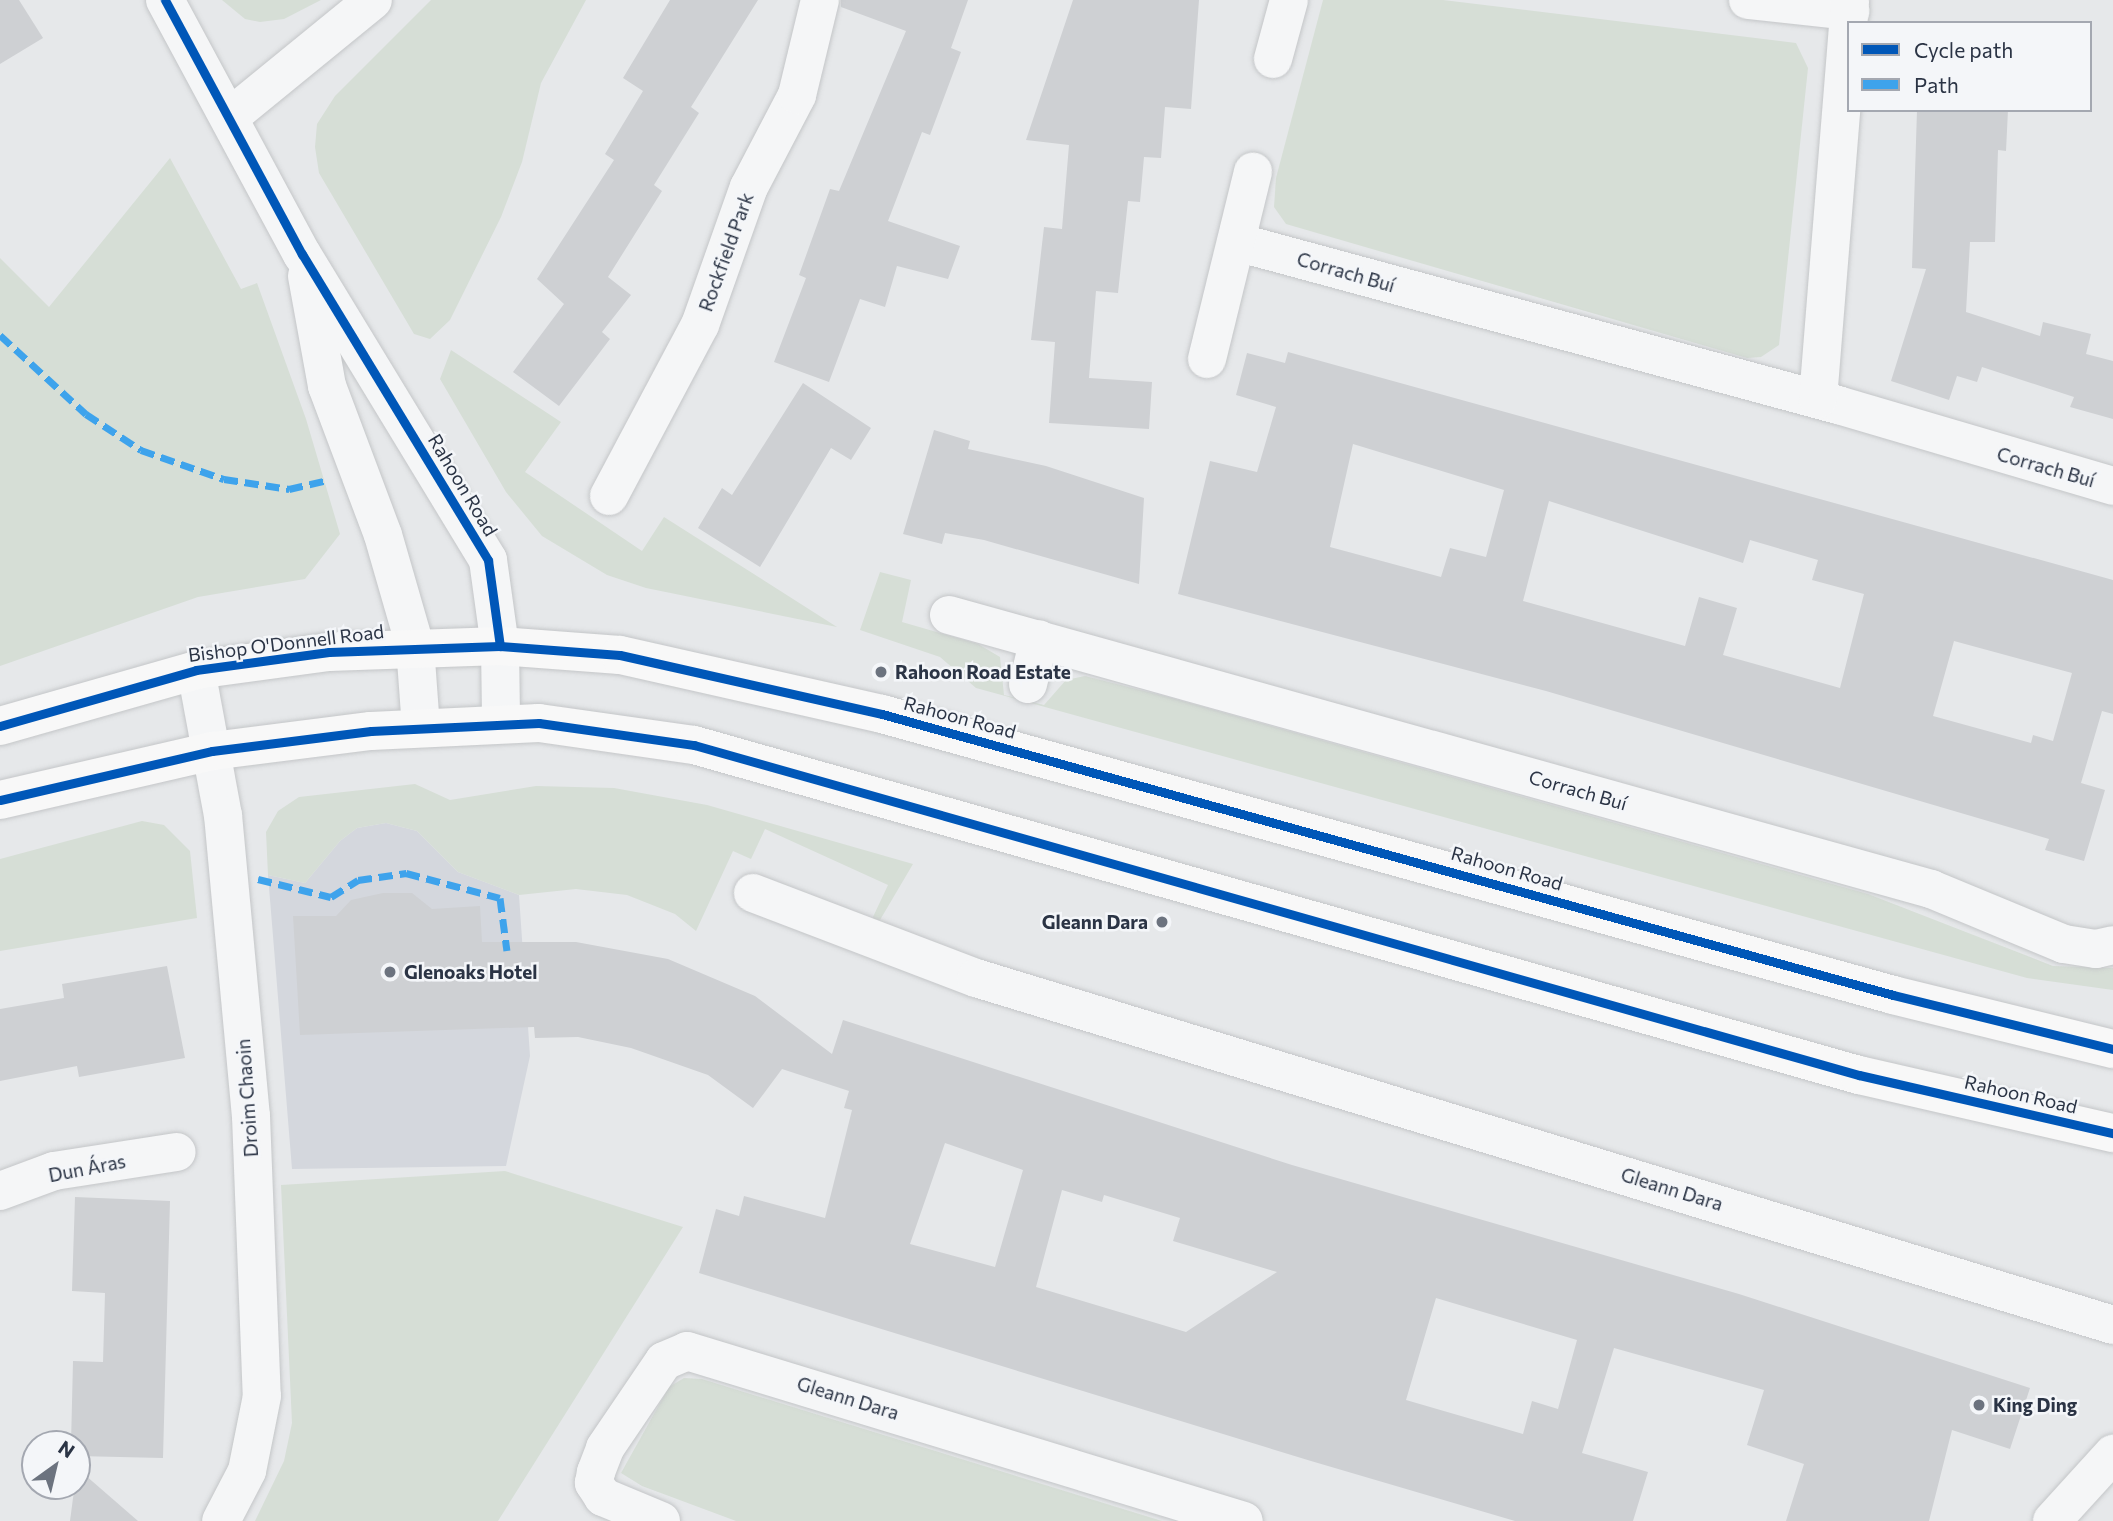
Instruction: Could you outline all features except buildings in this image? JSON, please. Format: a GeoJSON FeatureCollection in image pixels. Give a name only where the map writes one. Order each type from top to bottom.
{"type":"FeatureCollection","features":[{"type":"Feature","properties":{"kind":"main road","name":"Bishop O'Donnell Road"},"geometry":{"type":"LineString","coordinates":[[0,726],[196,670],[415,646],[500,646]]}},
{"type":"Feature","properties":{"kind":"main road","name":"Rahoon Road"},"geometry":{"type":"LineString","coordinates":[[500,646],[645,660],[882,714],[1893,995],[2113,1049]]}},
{"type":"Feature","properties":{"kind":"main road","name":"Rahoon Road"},"geometry":{"type":"LineString","coordinates":[[501,722],[694,746],[1859,1075],[2113,1133]]}},
{"type":"Feature","properties":{"kind":"main road"},"geometry":{"type":"LineString","coordinates":[[0,800],[212,751],[421,727],[501,722]]}},
{"type":"Feature","properties":{"kind":"street","name":"Rahoon Road"},"geometry":{"type":"LineString","coordinates":[[165,0],[231,116],[302,254],[488,560],[500,646],[501,722]]}},
{"type":"Feature","properties":{"kind":"street"},"geometry":{"type":"LineString","coordinates":[[231,116],[373,0]]}},
{"type":"Feature","properties":{"kind":"street","name":"Rockfield Park"},"geometry":{"type":"LineString","coordinates":[[609,496],[700,325],[749,187],[797,95],[820,0]]}},
{"type":"Feature","properties":{"kind":"street"},"geometry":{"type":"LineString","coordinates":[[1273,60],[1289,0]]}},
{"type":"Feature","properties":{"kind":"street"},"geometry":{"type":"LineString","coordinates":[[1748,0],[1850,5]]}},
{"type":"Feature","properties":{"kind":"street"},"geometry":{"type":"LineString","coordinates":[[1818,399],[1847,42]]}},
{"type":"Feature","properties":{"kind":"street"},"geometry":{"type":"LineString","coordinates":[[1208,359],[1240,243],[1253,172]]}},
{"type":"Feature","properties":{"kind":"street","name":"Corrach Buí"},"geometry":{"type":"LineString","coordinates":[[1240,243],[1818,399],[2113,486]]}},
{"type":"Feature","properties":{"kind":"street","name":"Rahoon Road"},"geometry":{"type":"LineString","coordinates":[[302,254],[327,386],[383,536],[415,646],[421,727]]}},
{"type":"Feature","properties":{"kind":"street","name":"Corrach Buí"},"geometry":{"type":"LineString","coordinates":[[949,615],[1931,889],[2064,944],[2096,949],[2113,945]]}},
{"type":"Feature","properties":{"kind":"street"},"geometry":{"type":"LineString","coordinates":[[1028,684],[1039,639]]}},
{"type":"Feature","properties":{"kind":"street","name":"Droim Chaoin"},"geometry":{"type":"LineString","coordinates":[[196,670],[223,815],[251,1116],[262,1396],[247,1471],[221,1521]]}},
{"type":"Feature","properties":{"kind":"street","name":"Gleann Dara"},"geometry":{"type":"LineString","coordinates":[[753,892],[976,978],[2113,1325]]}},
{"type":"Feature","properties":{"kind":"street","name":"Dun Áras"},"geometry":{"type":"LineString","coordinates":[[0,1191],[54,1171],[177,1152]]}},
{"type":"Feature","properties":{"kind":"street","name":"Gleann Dara"},"geometry":{"type":"LineString","coordinates":[[661,1521],[603,1497],[594,1483],[605,1448],[664,1361],[687,1351],[1244,1521]]}},
{"type":"Feature","properties":{"kind":"street"},"geometry":{"type":"LineString","coordinates":[[2052,1521],[2113,1454]]}},
{"type":"Feature","properties":{"kind":"shaded area"},"geometry":{"type":"Polygon","coordinates":[[[222,0],[321,0],[284,19],[260,22],[245,19],[222,0]]]}},
{"type":"Feature","properties":{"kind":"shaded area"},"geometry":{"type":"Polygon","coordinates":[[[431,0],[586,0],[541,83],[522,162],[501,217],[450,320],[430,339],[414,334],[319,173],[315,147],[317,124],[335,96],[431,0]]]}},
{"type":"Feature","properties":{"kind":"shaded area"},"geometry":{"type":"Polygon","coordinates":[[[1323,0],[1443,0],[1796,43],[1808,68],[1779,345],[1761,357],[1747,358],[1286,224],[1274,207],[1276,178],[1323,0]]]}},
{"type":"Feature","properties":{"kind":"shaded area"},"geometry":{"type":"Polygon","coordinates":[[[170,158],[241,289],[257,283],[306,419],[340,534],[305,579],[198,597],[0,666],[0,258],[49,307],[170,158]]]}},
{"type":"Feature","properties":{"kind":"shaded area"},"geometry":{"type":"Polygon","coordinates":[[[451,350],[561,422],[525,472],[642,551],[664,517],[837,627],[646,588],[607,575],[542,536],[506,492],[440,379],[451,350]]]}},
{"type":"Feature","properties":{"kind":"shaded area"},"geometry":{"type":"Polygon","coordinates":[[[880,572],[911,580],[902,622],[978,644],[1000,657],[1004,695],[1044,705],[1066,680],[1085,676],[1168,697],[1868,894],[2053,966],[2113,968],[2113,990],[2027,978],[976,688],[940,657],[860,630],[880,572]]]}},
{"type":"Feature","properties":{"kind":"shaded area"},"geometry":{"type":"Polygon","coordinates":[[[415,784],[450,800],[536,786],[614,788],[707,805],[913,864],[880,920],[872,919],[888,885],[765,829],[751,859],[733,851],[696,931],[675,914],[627,895],[576,889],[519,895],[458,872],[417,831],[386,823],[357,828],[340,841],[305,883],[268,875],[266,832],[278,811],[299,797],[415,784]]]}},
{"type":"Feature","properties":{"kind":"shaded area"},"geometry":{"type":"Polygon","coordinates":[[[142,821],[164,825],[190,851],[197,918],[0,951],[0,859],[142,821]]]}},
{"type":"Feature","properties":{"kind":"shaded area"},"geometry":{"type":"Polygon","coordinates":[[[386,823],[417,831],[458,872],[519,895],[530,1056],[506,1166],[292,1169],[268,875],[305,883],[340,841],[357,828],[386,823]]]}},
{"type":"Feature","properties":{"kind":"shaded area"},"geometry":{"type":"Polygon","coordinates":[[[505,1171],[683,1227],[498,1521],[255,1521],[284,1461],[292,1423],[281,1185],[505,1171]]]}},
{"type":"Feature","properties":{"kind":"shaded area"},"geometry":{"type":"Polygon","coordinates":[[[684,1378],[702,1379],[1162,1521],[736,1521],[642,1486],[621,1473],[669,1387],[684,1378]]]}},
{"type":"Feature","properties":{"kind":"marked path"},"geometry":{"type":"LineString","coordinates":[[0,335],[86,414],[141,450],[224,479],[289,489],[324,481]]}},
{"type":"Feature","properties":{"kind":"marked path"},"geometry":{"type":"LineString","coordinates":[[258,879],[331,897],[358,880],[406,873],[500,898],[507,951]]}},
{"type":"Feature","properties":{"kind":"cycle path"},"geometry":{"type":"LineString","coordinates":[[165,0],[302,254],[488,560],[500,646]]}},
{"type":"Feature","properties":{"kind":"cycle path"},"geometry":{"type":"LineString","coordinates":[[0,726],[196,670],[329,652],[500,646],[620,655],[882,714],[1893,995],[2113,1049]]}},
{"type":"Feature","properties":{"kind":"cycle path"},"geometry":{"type":"LineString","coordinates":[[0,800],[212,751],[371,731],[539,723],[694,745],[1859,1075],[2113,1133]]}},
{"type":"Feature","properties":{"kind":"place","name":"Rahoon Road Estate"},"geometry":{"type":"Point","coordinates":[881,672]}},
{"type":"Feature","properties":{"kind":"place","name":"Gleann Dara"},"geometry":{"type":"Point","coordinates":[1162,922]}},
{"type":"Feature","properties":{"kind":"place","name":"Glenoaks Hotel"},"geometry":{"type":"Point","coordinates":[390,972]}},
{"type":"Feature","properties":{"kind":"place","name":"King Ding"},"geometry":{"type":"Point","coordinates":[1979,1405]}}]}
